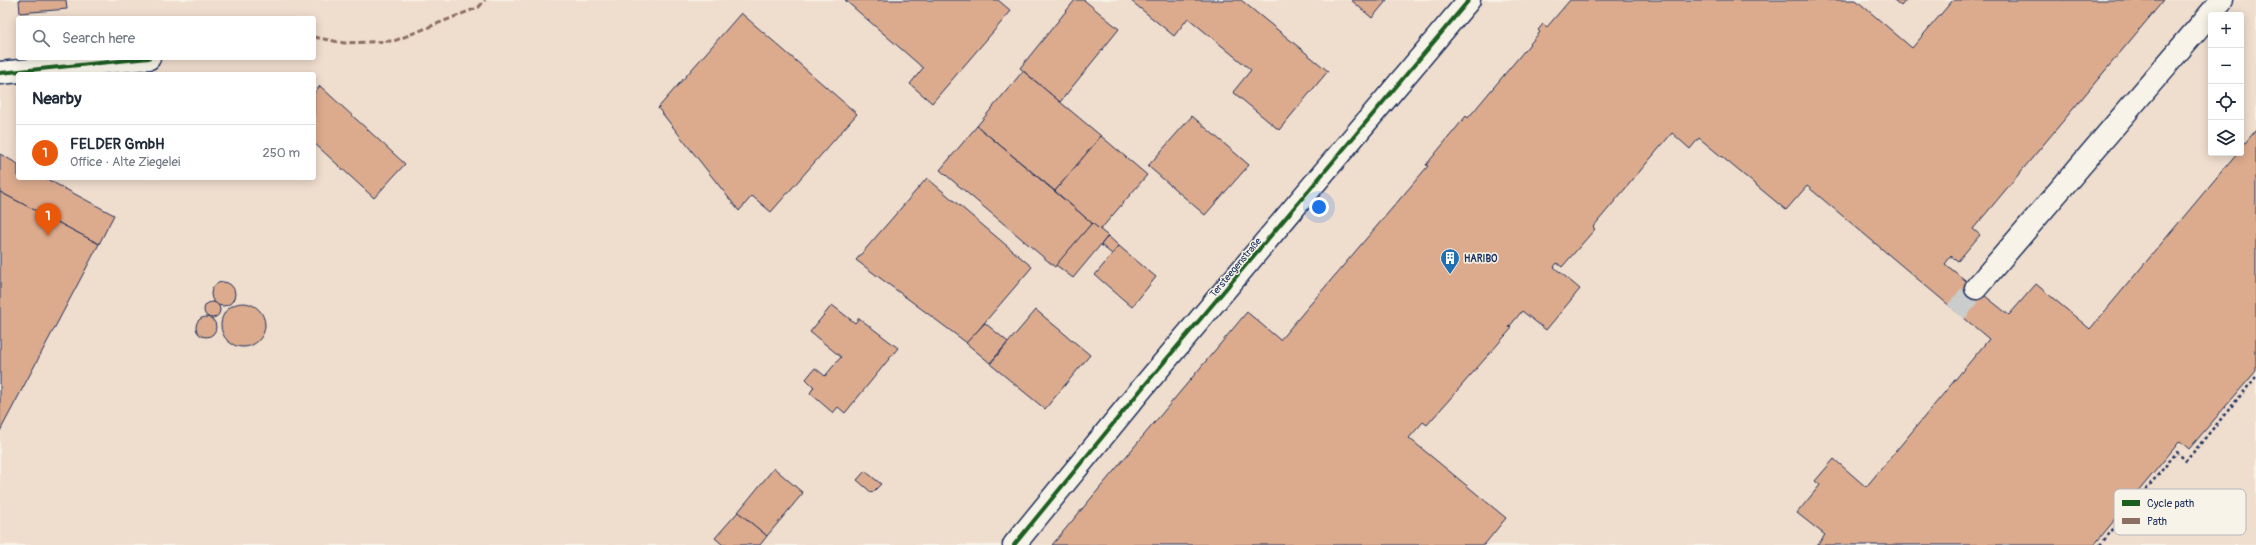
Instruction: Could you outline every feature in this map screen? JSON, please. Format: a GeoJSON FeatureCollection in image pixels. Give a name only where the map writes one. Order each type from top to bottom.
{"type":"FeatureCollection","features":[{"type":"Feature","properties":{"kind":"street","name":"Tersteegenstraße"},"geometry":{"type":"LineString","coordinates":[[1014,545],[1144,386],[1469,0]]}},
{"type":"Feature","properties":{"kind":"street"},"geometry":{"type":"LineString","coordinates":[[1976,288],[2222,0]]}},
{"type":"Feature","properties":{"kind":"street"},"geometry":{"type":"LineString","coordinates":[[0,73],[129,60]]}},
{"type":"Feature","properties":{"kind":"path"},"geometry":{"type":"LineString","coordinates":[[2146,489],[2177,452],[2186,462],[2256,377]]}},
{"type":"Feature","properties":{"kind":"path"},"geometry":{"type":"LineString","coordinates":[[2100,545],[2114,528]]}},
{"type":"Feature","properties":{"kind":"shaded area"},"geometry":{"type":"Polygon","coordinates":[[[0,0],[2256,0],[2256,545],[0,545],[0,0]]]}},
{"type":"Feature","properties":{"kind":"building"},"geometry":{"type":"Polygon","coordinates":[[[19,0],[66,0],[67,9],[20,13],[19,0]]]}},
{"type":"Feature","properties":{"kind":"building"},"geometry":{"type":"Polygon","coordinates":[[[845,0],[998,0],[1011,11],[932,103],[910,84],[923,68],[845,0]]]}},
{"type":"Feature","properties":{"kind":"building"},"geometry":{"type":"Polygon","coordinates":[[[1075,0],[1084,0],[1119,29],[1060,102],[1020,68],[1075,0]]]}},
{"type":"Feature","properties":{"kind":"building"},"geometry":{"type":"Polygon","coordinates":[[[1130,0],[1241,0],[1328,71],[1279,130],[1233,92],[1251,70],[1188,18],[1174,36],[1130,0]]]}},
{"type":"Feature","properties":{"kind":"building"},"geometry":{"type":"Polygon","coordinates":[[[1351,0],[1387,0],[1372,18],[1351,0]]]}},
{"type":"Feature","properties":{"kind":"building","name":"HARIBO"},"geometry":{"type":"Polygon","coordinates":[[[1570,0],[1856,0],[1912,48],[1953,0],[2164,0],[1973,229],[1980,235],[1958,261],[1951,256],[1945,264],[2009,315],[2036,284],[2090,329],[2234,156],[2244,156],[2244,144],[2256,130],[2256,371],[2189,449],[2180,441],[2140,489],[2114,489],[2114,521],[2094,545],[1817,545],[1825,535],[1797,513],[1820,485],[1815,481],[1834,459],[1866,487],[1989,339],[1807,186],[1786,210],[1699,138],[1690,149],[1672,133],[1593,227],[1595,229],[1562,267],[1557,263],[1554,267],[1580,289],[1546,330],[1522,311],[1509,327],[1512,328],[1427,425],[1423,422],[1409,438],[1506,518],[1484,545],[1052,545],[1247,312],[1280,340],[1428,166],[1426,165],[1466,116],[1468,118],[1540,32],[1538,30],[1543,24],[1547,27],[1570,0]]]}},
{"type":"Feature","properties":{"kind":"building"},"geometry":{"type":"Polygon","coordinates":[[[1894,0],[1906,0],[1901,6],[1894,0]]]}},
{"type":"Feature","properties":{"kind":"building"},"geometry":{"type":"Polygon","coordinates":[[[741,13],[857,114],[771,212],[752,196],[739,211],[658,108],[741,13]]]}},
{"type":"Feature","properties":{"kind":"building"},"geometry":{"type":"Polygon","coordinates":[[[1023,71],[1101,136],[1055,191],[977,126],[1023,71]]]}},
{"type":"Feature","properties":{"kind":"building"},"geometry":{"type":"Polygon","coordinates":[[[320,86],[405,164],[374,198],[316,145],[316,91],[320,86]]]}},
{"type":"Feature","properties":{"kind":"building"},"geometry":{"type":"Polygon","coordinates":[[[1192,116],[1249,165],[1205,215],[1148,166],[1192,116]]]}},
{"type":"Feature","properties":{"kind":"building"},"geometry":{"type":"Polygon","coordinates":[[[977,126],[1092,223],[1055,267],[940,170],[977,126]]]}},
{"type":"Feature","properties":{"kind":"building"},"geometry":{"type":"Polygon","coordinates":[[[1101,136],[1147,175],[1100,230],[1055,191],[1101,136]]]}},
{"type":"Feature","properties":{"kind":"building"},"geometry":{"type":"Polygon","coordinates":[[[0,154],[16,163],[16,180],[49,180],[114,215],[99,244],[0,192],[0,154]]]}},
{"type":"Feature","properties":{"kind":"building"},"geometry":{"type":"Polygon","coordinates":[[[927,178],[1032,267],[967,343],[856,260],[927,178]]]}},
{"type":"Feature","properties":{"kind":"building"},"geometry":{"type":"Polygon","coordinates":[[[0,192],[99,244],[0,431],[0,192]]]}},
{"type":"Feature","properties":{"kind":"building"},"geometry":{"type":"Polygon","coordinates":[[[1092,223],[1108,236],[1073,278],[1056,265],[1092,223]]]}},
{"type":"Feature","properties":{"kind":"building"},"geometry":{"type":"Polygon","coordinates":[[[1108,236],[1119,246],[1112,254],[1101,245],[1108,236]]]}},
{"type":"Feature","properties":{"kind":"building"},"geometry":{"type":"Polygon","coordinates":[[[1119,246],[1156,277],[1132,307],[1095,275],[1119,246]]]}},
{"type":"Feature","properties":{"kind":"building"},"geometry":{"type":"Polygon","coordinates":[[[223,282],[231,286],[235,294],[231,302],[223,306],[215,302],[211,294],[215,286],[223,282]]]}},
{"type":"Feature","properties":{"kind":"building"},"geometry":{"type":"Polygon","coordinates":[[[209,302],[215,302],[220,307],[218,316],[215,318],[209,318],[204,313],[204,307],[209,302]]]}},
{"type":"Feature","properties":{"kind":"building"},"geometry":{"type":"Polygon","coordinates":[[[239,303],[247,303],[252,304],[259,309],[264,316],[264,334],[259,341],[252,346],[239,347],[231,344],[224,337],[221,329],[221,321],[224,313],[231,306],[239,303]]]}},
{"type":"Feature","properties":{"kind":"building"},"geometry":{"type":"Polygon","coordinates":[[[832,305],[855,323],[859,318],[898,348],[845,413],[838,407],[833,413],[810,393],[814,387],[806,379],[815,368],[825,376],[841,357],[810,332],[832,305]]]}},
{"type":"Feature","properties":{"kind":"building"},"geometry":{"type":"Polygon","coordinates":[[[1036,310],[1090,355],[1045,409],[990,364],[1036,310]]]}},
{"type":"Feature","properties":{"kind":"building"},"geometry":{"type":"Polygon","coordinates":[[[206,317],[213,320],[216,327],[213,334],[206,337],[199,334],[196,327],[199,320],[206,317]]]}},
{"type":"Feature","properties":{"kind":"building"},"geometry":{"type":"Polygon","coordinates":[[[985,323],[1008,342],[990,363],[966,343],[985,323]]]}},
{"type":"Feature","properties":{"kind":"building"},"geometry":{"type":"Polygon","coordinates":[[[774,468],[803,493],[767,536],[738,512],[774,468]]]}},
{"type":"Feature","properties":{"kind":"building"},"geometry":{"type":"Polygon","coordinates":[[[865,471],[881,484],[872,493],[857,480],[865,471]]]}},
{"type":"Feature","properties":{"kind":"building"},"geometry":{"type":"Polygon","coordinates":[[[738,512],[767,536],[760,545],[723,545],[715,538],[738,512]]]}},
{"type":"Feature","properties":{"kind":"tunnel"},"geometry":{"type":"LineString","coordinates":[[1956,312],[1976,288]]}},
{"type":"Feature","properties":{"kind":"marked path"},"geometry":{"type":"LineString","coordinates":[[316,37],[344,43],[394,41],[479,7],[485,0]]}},
{"type":"Feature","properties":{"kind":"cycle path"},"geometry":{"type":"LineString","coordinates":[[1014,545],[1144,386],[1469,0]]}},
{"type":"Feature","properties":{"kind":"cycle path"},"geometry":{"type":"LineString","coordinates":[[0,73],[129,60]]}},
{"type":"Feature","properties":{"kind":"place","name":"FELDER GmbH"},"geometry":{"type":"Point","coordinates":[48,236]}},
{"type":"Feature","properties":{"kind":"place","name":"HARIBO"},"geometry":{"type":"Point","coordinates":[1450,275]}}]}
